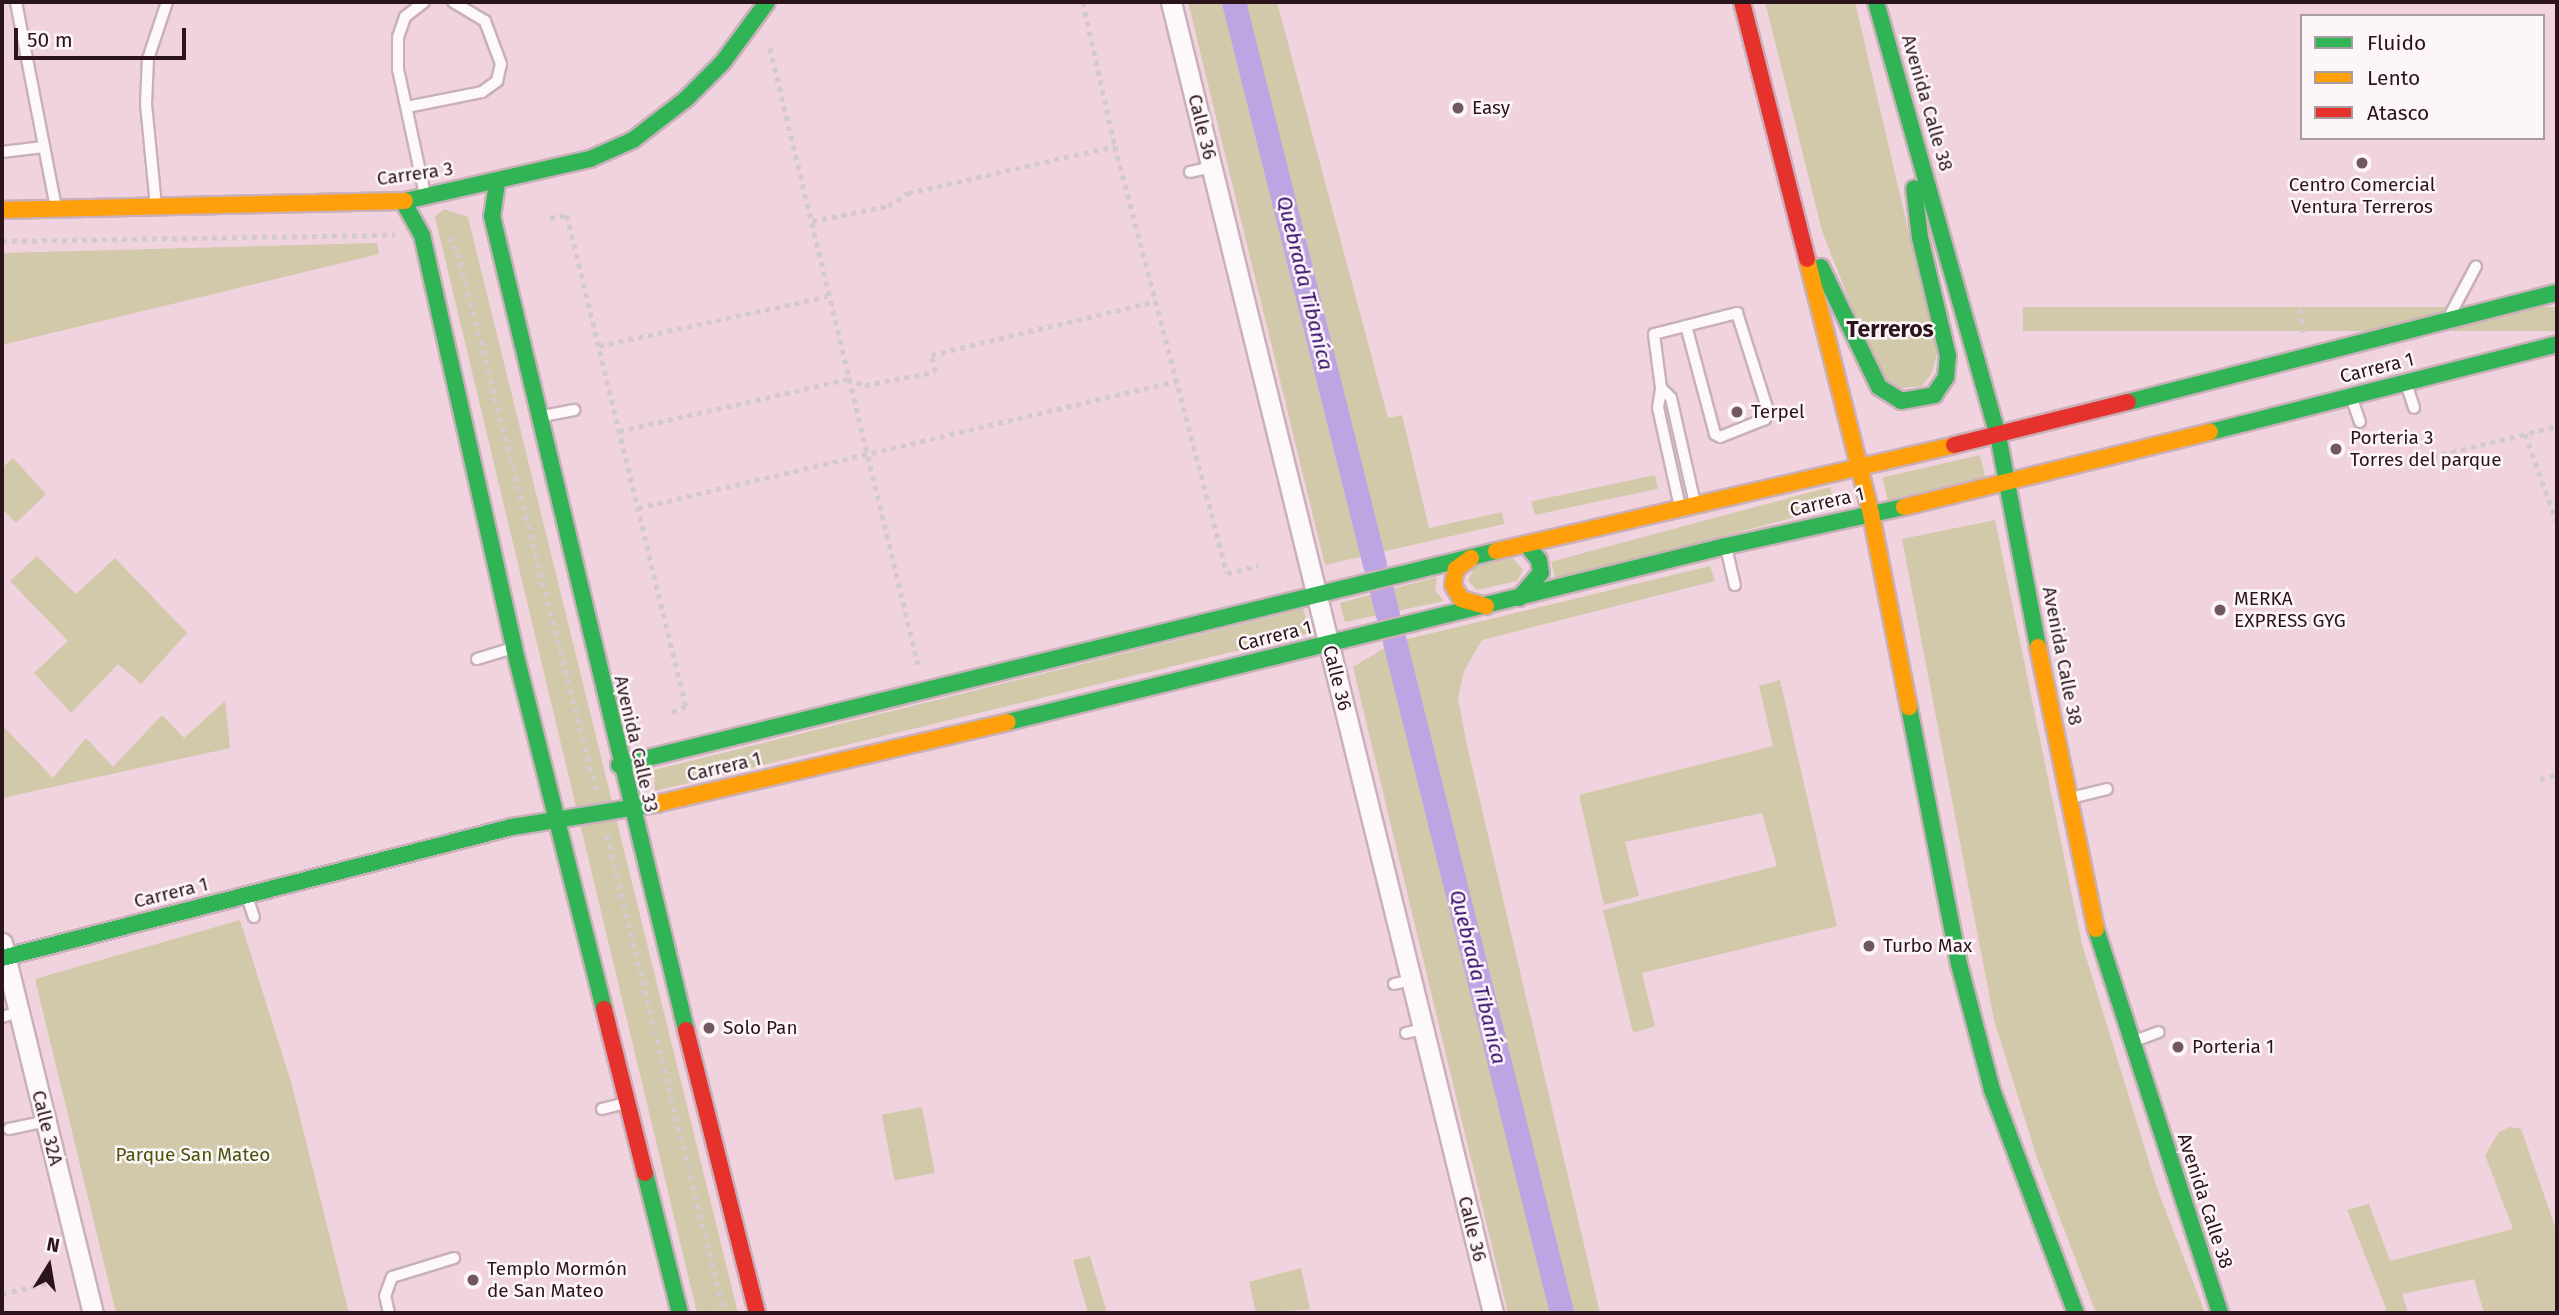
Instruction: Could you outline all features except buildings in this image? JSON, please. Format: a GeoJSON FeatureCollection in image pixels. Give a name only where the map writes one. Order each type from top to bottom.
{"type":"FeatureCollection","features":[{"type":"Feature","properties":{"kind":"street","name":"Carrera 3"},"geometry":{"type":"LineString","coordinates":[[2,210],[156,209],[402,201],[497,182],[590,159],[633,140],[723,62],[767,2]]}},
{"type":"Feature","properties":{"kind":"street","name":"Calle 36"},"geometry":{"type":"LineString","coordinates":[[1171,2],[1329,645],[1415,1031],[1493,1313]]}},
{"type":"Feature","properties":{"kind":"street"},"geometry":{"type":"LineString","coordinates":[[1742,2],[1871,514],[1962,977],[1992,1090],[2076,1313]]}},
{"type":"Feature","properties":{"kind":"street","name":"Avenida Calle 38"},"geometry":{"type":"LineString","coordinates":[[1876,2],[1998,435],[2067,799],[2099,940],[2220,1313]]}},
{"type":"Feature","properties":{"kind":"street"},"geometry":{"type":"LineString","coordinates":[[1791,198],[1864,363],[1880,387],[1901,401],[1934,395],[1946,377],[1948,356],[1920,238],[1901,87]]}},
{"type":"Feature","properties":{"kind":"street","name":"Avenida Calle 33"},"geometry":{"type":"LineString","coordinates":[[497,182],[492,216],[538,417],[619,765],[757,1313]]}},
{"type":"Feature","properties":{"kind":"street"},"geometry":{"type":"LineString","coordinates":[[402,201],[422,235],[514,648],[680,1313]]}},
{"type":"Feature","properties":{"kind":"street","name":"Carrera 1"},"geometry":{"type":"LineString","coordinates":[[619,765],[1316,593],[1998,435],[2557,293]]}},
{"type":"Feature","properties":{"kind":"street","name":"Carrera 1"},"geometry":{"type":"LineString","coordinates":[[3,953],[555,817],[630,810],[929,746],[1726,546],[2008,484],[2557,344]]}},
{"type":"Feature","properties":{"kind":"street"},"geometry":{"type":"LineString","coordinates":[[1519,598],[1541,573],[1539,559],[1527,545]]}},
{"type":"Feature","properties":{"kind":"street"},"geometry":{"type":"LineString","coordinates":[[1471,558],[1456,569],[1453,584],[1461,599],[1486,606]]}},
{"type":"Feature","properties":{"kind":"street","name":"Calle 32A"},"geometry":{"type":"LineString","coordinates":[[3,953],[10,1014],[46,1121],[93,1313]]}},
{"type":"Feature","properties":{"kind":"lane"},"geometry":{"type":"LineString","coordinates":[[16,2],[56,209]]}},
{"type":"Feature","properties":{"kind":"lane"},"geometry":{"type":"LineString","coordinates":[[156,209],[146,93],[148,60],[167,2]]}},
{"type":"Feature","properties":{"kind":"lane"},"geometry":{"type":"LineString","coordinates":[[424,2],[405,17],[398,37],[398,69],[425,196]]}},
{"type":"Feature","properties":{"kind":"lane"},"geometry":{"type":"LineString","coordinates":[[407,107],[482,92],[497,81],[501,64],[485,21],[453,2]]}},
{"type":"Feature","properties":{"kind":"lane"},"geometry":{"type":"LineString","coordinates":[[2,152],[44,148]]}},
{"type":"Feature","properties":{"kind":"lane"},"geometry":{"type":"LineString","coordinates":[[1190,172],[1212,167]]}},
{"type":"Feature","properties":{"kind":"lane"},"geometry":{"type":"LineString","coordinates":[[2447,321],[2476,266]]}},
{"type":"Feature","properties":{"kind":"lane"},"geometry":{"type":"LineString","coordinates":[[1686,326],[1715,434],[1720,437],[1765,419],[1768,411],[1737,313],[1654,334],[1661,388],[1671,398],[1688,507]]}},
{"type":"Feature","properties":{"kind":"lane"},"geometry":{"type":"LineString","coordinates":[[2406,383],[2414,408]]}},
{"type":"Feature","properties":{"kind":"lane"},"geometry":{"type":"LineString","coordinates":[[2352,397],[2360,422]]}},
{"type":"Feature","properties":{"kind":"lane"},"geometry":{"type":"LineString","coordinates":[[538,417],[574,410]]}},
{"type":"Feature","properties":{"kind":"lane"},"geometry":{"type":"LineString","coordinates":[[1726,546],[1735,584]]}},
{"type":"Feature","properties":{"kind":"lane"},"geometry":{"type":"LineString","coordinates":[[477,659],[514,648]]}},
{"type":"Feature","properties":{"kind":"lane"},"geometry":{"type":"LineString","coordinates":[[2067,799],[2107,789]]}},
{"type":"Feature","properties":{"kind":"lane"},"geometry":{"type":"LineString","coordinates":[[247,895],[254,917]]}},
{"type":"Feature","properties":{"kind":"lane"},"geometry":{"type":"LineString","coordinates":[[2130,1042],[2159,1032]]}},
{"type":"Feature","properties":{"kind":"lane"},"geometry":{"type":"LineString","coordinates":[[602,1109],[627,1103]]}},
{"type":"Feature","properties":{"kind":"lane"},"geometry":{"type":"LineString","coordinates":[[9,1129],[46,1121]]}},
{"type":"Feature","properties":{"kind":"lane"},"geometry":{"type":"LineString","coordinates":[[389,1313],[385,1296],[392,1277],[454,1258]]}},
{"type":"Feature","properties":{"kind":"path"},"geometry":{"type":"LineString","coordinates":[[1083,2],[1115,146],[1227,573],[1258,566]]}},
{"type":"Feature","properties":{"kind":"path"},"geometry":{"type":"LineString","coordinates":[[770,48],[865,455],[918,664]]}},
{"type":"Feature","properties":{"kind":"path"},"geometry":{"type":"LineString","coordinates":[[812,221],[888,206],[908,193],[1115,146]]}},
{"type":"Feature","properties":{"kind":"path"},"geometry":{"type":"LineString","coordinates":[[551,218],[568,215],[686,707],[668,714]]}},
{"type":"Feature","properties":{"kind":"path"},"geometry":{"type":"LineString","coordinates":[[599,346],[828,296]]}},
{"type":"Feature","properties":{"kind":"path"},"geometry":{"type":"LineString","coordinates":[[620,431],[847,379],[865,385],[935,372],[931,355],[1156,301]]}},
{"type":"Feature","properties":{"kind":"path"},"geometry":{"type":"LineString","coordinates":[[2300,309],[2304,333]]}},
{"type":"Feature","properties":{"kind":"path"},"geometry":{"type":"LineString","coordinates":[[638,508],[1176,381]]}},
{"type":"Feature","properties":{"kind":"path"},"geometry":{"type":"LineString","coordinates":[[2432,457],[2557,426]]}},
{"type":"Feature","properties":{"kind":"path"},"geometry":{"type":"LineString","coordinates":[[2525,435],[2557,522]]}},
{"type":"Feature","properties":{"kind":"path"},"geometry":{"type":"LineString","coordinates":[[2539,780],[2557,774]]}},
{"type":"Feature","properties":{"kind":"path"},"geometry":{"type":"LineString","coordinates":[[2,1294],[48,1283]]}},
{"type":"Feature","properties":{"kind":"green space"},"geometry":{"type":"Polygon","coordinates":[[[1188,2],[1277,2],[1388,418],[1402,415],[1429,528],[1502,512],[1504,524],[1325,565],[1188,2]]]}},
{"type":"Feature","properties":{"kind":"green space"},"geometry":{"type":"Polygon","coordinates":[[[1765,2],[1855,2],[1937,353],[1932,373],[1922,386],[1900,388],[1883,377],[1870,353],[1822,231],[1765,2]]]}},
{"type":"Feature","properties":{"kind":"green space"},"geometry":{"type":"Polygon","coordinates":[[[444,209],[468,217],[738,1313],[697,1313],[435,217],[444,209]]]}},
{"type":"Feature","properties":{"kind":"green space"},"geometry":{"type":"Polygon","coordinates":[[[377,243],[379,254],[2,345],[2,253],[377,243]]]}},
{"type":"Feature","properties":{"kind":"green space"},"geometry":{"type":"Polygon","coordinates":[[[2023,307],[2557,307],[2557,331],[2023,331],[2023,307]]]}},
{"type":"Feature","properties":{"kind":"green space"},"geometry":{"type":"Polygon","coordinates":[[[1980,455],[1985,477],[1888,500],[1883,477],[1980,455]]]}},
{"type":"Feature","properties":{"kind":"green space"},"geometry":{"type":"Polygon","coordinates":[[[13,458],[46,494],[16,523],[2,508],[2,468],[13,458]]]}},
{"type":"Feature","properties":{"kind":"green space"},"geometry":{"type":"Polygon","coordinates":[[[1655,475],[1658,489],[1535,515],[1532,501],[1655,475]]]}},
{"type":"Feature","properties":{"kind":"green space"},"geometry":{"type":"Polygon","coordinates":[[[1830,487],[1835,506],[1556,581],[1551,562],[1830,487]]]}},
{"type":"Feature","properties":{"kind":"green space"},"geometry":{"type":"Polygon","coordinates":[[[1995,520],[2082,944],[2157,1188],[2205,1313],[2096,1313],[2037,1158],[1994,1020],[1902,539],[1995,520]]]}},
{"type":"Feature","properties":{"kind":"green space"},"geometry":{"type":"Polygon","coordinates":[[[37,556],[76,594],[115,558],[187,633],[141,684],[118,664],[71,713],[34,673],[68,641],[10,581],[37,556]]]}},
{"type":"Feature","properties":{"kind":"green space"},"geometry":{"type":"Polygon","coordinates":[[[1513,558],[1523,570],[1517,581],[1477,590],[1468,581],[1474,567],[1513,558]]]}},
{"type":"Feature","properties":{"kind":"green space"},"geometry":{"type":"Polygon","coordinates":[[[1710,566],[1715,581],[1482,640],[1464,671],[1458,698],[1466,741],[1600,1313],[1508,1313],[1353,667],[1395,642],[1710,566]]]}},
{"type":"Feature","properties":{"kind":"green space"},"geometry":{"type":"Polygon","coordinates":[[[1437,577],[1435,591],[1444,601],[1345,622],[1340,603],[1437,577]]]}},
{"type":"Feature","properties":{"kind":"green space"},"geometry":{"type":"Polygon","coordinates":[[[1303,609],[1310,633],[655,791],[654,770],[1303,609]]]}},
{"type":"Feature","properties":{"kind":"green space"},"geometry":{"type":"Polygon","coordinates":[[[1780,680],[1837,926],[1642,973],[1655,1026],[1633,1033],[1603,910],[1777,866],[1762,813],[1625,842],[1639,896],[1604,905],[1579,795],[1773,746],[1759,686],[1780,680]]]}},
{"type":"Feature","properties":{"kind":"green space"},"geometry":{"type":"Polygon","coordinates":[[[225,701],[230,748],[2,798],[2,725],[53,778],[86,738],[113,767],[162,715],[184,738],[225,701]]]}},
{"type":"Feature","properties":{"kind":"green space","name":"Parque San Mateo"},"geometry":{"type":"Polygon","coordinates":[[[240,920],[292,1085],[349,1313],[116,1313],[35,979],[240,920]]]}},
{"type":"Feature","properties":{"kind":"green space"},"geometry":{"type":"Polygon","coordinates":[[[922,1107],[935,1173],[895,1181],[882,1115],[922,1107]]]}},
{"type":"Feature","properties":{"kind":"green space"},"geometry":{"type":"Polygon","coordinates":[[[2510,1127],[2521,1129],[2557,1232],[2557,1313],[2484,1313],[2474,1279],[2402,1294],[2408,1313],[2388,1313],[2347,1210],[2369,1204],[2390,1261],[2513,1229],[2485,1155],[2499,1132],[2510,1127]]]}},
{"type":"Feature","properties":{"kind":"green space"},"geometry":{"type":"Polygon","coordinates":[[[1090,1256],[1107,1313],[1088,1313],[1073,1260],[1090,1256]]]}},
{"type":"Feature","properties":{"kind":"green space"},"geometry":{"type":"Polygon","coordinates":[[[1301,1268],[1310,1309],[1256,1313],[1249,1282],[1301,1268]]]}},
{"type":"Feature","properties":{"kind":"waterway","name":"Quebrada Tibaníca"},"geometry":{"type":"LineString","coordinates":[[1234,2],[1375,565]]}},
{"type":"Feature","properties":{"kind":"waterway","name":"Quebrada Tibaníca"},"geometry":{"type":"LineString","coordinates":[[1382,591],[1388,615]]}},
{"type":"Feature","properties":{"kind":"waterway","name":"Quebrada Tibaníca"},"geometry":{"type":"LineString","coordinates":[[1395,642],[1562,1313]]}},
{"type":"Feature","properties":{"kind":"traffic: fast"},"geometry":{"type":"LineString","coordinates":[[405,201],[590,159],[633,140],[686,99],[723,62],[767,2]]}},
{"type":"Feature","properties":{"kind":"traffic: fast"},"geometry":{"type":"LineString","coordinates":[[1876,2],[1998,435],[2038,647]]}},
{"type":"Feature","properties":{"kind":"traffic: fast"},"geometry":{"type":"LineString","coordinates":[[497,182],[492,216],[686,1030]]}},
{"type":"Feature","properties":{"kind":"traffic: fast"},"geometry":{"type":"LineString","coordinates":[[1821,267],[1879,387],[1901,401],[1934,395],[1946,377],[1948,356],[1920,238],[1914,188]]}},
{"type":"Feature","properties":{"kind":"traffic: fast"},"geometry":{"type":"LineString","coordinates":[[403,201],[422,235],[514,648],[604,1009]]}},
{"type":"Feature","properties":{"kind":"traffic: fast"},"geometry":{"type":"LineString","coordinates":[[2128,402],[2557,293]]}},
{"type":"Feature","properties":{"kind":"traffic: fast"},"geometry":{"type":"LineString","coordinates":[[2210,432],[2557,344]]}},
{"type":"Feature","properties":{"kind":"traffic: fast"},"geometry":{"type":"LineString","coordinates":[[1008,722],[1726,546],[1904,507]]}},
{"type":"Feature","properties":{"kind":"traffic: fast"},"geometry":{"type":"LineString","coordinates":[[1519,598],[1541,573],[1539,560],[1527,545]]}},
{"type":"Feature","properties":{"kind":"traffic: fast"},"geometry":{"type":"LineString","coordinates":[[619,765],[1496,551]]}},
{"type":"Feature","properties":{"kind":"traffic: fast"},"geometry":{"type":"LineString","coordinates":[[1909,707],[1959,964],[1992,1090],[2076,1313]]}},
{"type":"Feature","properties":{"kind":"traffic: fast"},"geometry":{"type":"LineString","coordinates":[[2,958],[512,827],[656,804]]}},
{"type":"Feature","properties":{"kind":"traffic: fast"},"geometry":{"type":"LineString","coordinates":[[2096,929],[2220,1313]]}},
{"type":"Feature","properties":{"kind":"traffic: fast"},"geometry":{"type":"LineString","coordinates":[[645,1173],[680,1313]]}},
{"type":"Feature","properties":{"kind":"traffic: slow"},"geometry":{"type":"LineString","coordinates":[[2,210],[405,201]]}},
{"type":"Feature","properties":{"kind":"traffic: slow"},"geometry":{"type":"LineString","coordinates":[[1807,259],[1871,514],[1909,707]]}},
{"type":"Feature","properties":{"kind":"traffic: slow"},"geometry":{"type":"LineString","coordinates":[[1904,507],[2210,432]]}},
{"type":"Feature","properties":{"kind":"traffic: slow"},"geometry":{"type":"LineString","coordinates":[[1496,551],[1954,445]]}},
{"type":"Feature","properties":{"kind":"traffic: slow"},"geometry":{"type":"LineString","coordinates":[[1471,558],[1456,569],[1453,585],[1461,599],[1486,606]]}},
{"type":"Feature","properties":{"kind":"traffic: slow"},"geometry":{"type":"LineString","coordinates":[[2038,647],[2096,929]]}},
{"type":"Feature","properties":{"kind":"traffic: slow"},"geometry":{"type":"LineString","coordinates":[[656,804],[1008,722]]}},
{"type":"Feature","properties":{"kind":"traffic: jam"},"geometry":{"type":"LineString","coordinates":[[1742,2],[1807,259]]}},
{"type":"Feature","properties":{"kind":"traffic: jam"},"geometry":{"type":"LineString","coordinates":[[1954,445],[2128,402]]}},
{"type":"Feature","properties":{"kind":"traffic: jam"},"geometry":{"type":"LineString","coordinates":[[604,1009],[645,1173]]}},
{"type":"Feature","properties":{"kind":"traffic: jam"},"geometry":{"type":"LineString","coordinates":[[686,1030],[757,1313]]}},
{"type":"Feature","properties":{"kind":"place","name":"Easy"},"geometry":{"type":"Point","coordinates":[1458,108]}},
{"type":"Feature","properties":{"kind":"place","name":"Centro Comercial Ventura Terreros"},"geometry":{"type":"Point","coordinates":[2362,163]}},
{"type":"Feature","properties":{"kind":"place","name":"Terpel"},"geometry":{"type":"Point","coordinates":[1737,412]}},
{"type":"Feature","properties":{"kind":"place","name":"Porteria 3 Torres del parque"},"geometry":{"type":"Point","coordinates":[2336,449]}},
{"type":"Feature","properties":{"kind":"place","name":"MERKA EXPRESS GYG"},"geometry":{"type":"Point","coordinates":[2220,610]}},
{"type":"Feature","properties":{"kind":"place","name":"Turbo Max"},"geometry":{"type":"Point","coordinates":[1869,946]}},
{"type":"Feature","properties":{"kind":"place","name":"Solo Pan"},"geometry":{"type":"Point","coordinates":[709,1028]}},
{"type":"Feature","properties":{"kind":"place","name":"Porteria 1"},"geometry":{"type":"Point","coordinates":[2178,1047]}},
{"type":"Feature","properties":{"kind":"place","name":"Templo Mormón de San Mateo"},"geometry":{"type":"Point","coordinates":[473,1280]}},
{"type":"Feature","properties":{"kind":"district","name":"Terreros"},"geometry":{"type":"Point","coordinates":[1890,329]}}]}
